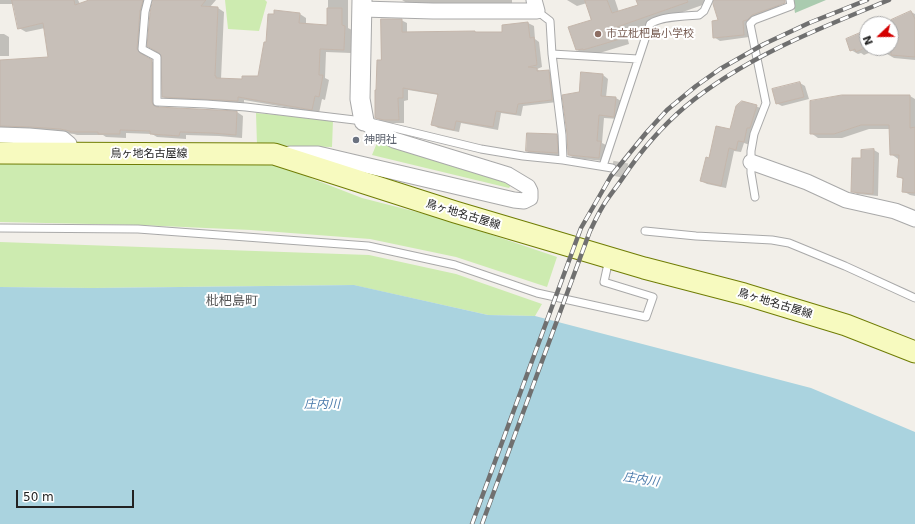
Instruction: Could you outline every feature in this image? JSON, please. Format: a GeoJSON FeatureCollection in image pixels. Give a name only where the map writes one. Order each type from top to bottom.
{"type":"FeatureCollection","features":[{"type":"Feature","properties":{"kind":"main road","name":"鳥ヶ地名古屋線"},"geometry":{"type":"LineString","coordinates":[[0,153],[274,154],[455,212],[609,259],[751,296],[846,325],[915,352]]}},
{"type":"Feature","properties":{"kind":"street"},"geometry":{"type":"LineString","coordinates":[[274,154],[318,154],[514,200],[524,201],[530,198],[528,187],[508,175],[394,140],[375,130],[364,121],[360,99],[362,4],[433,8],[536,5]]}},
{"type":"Feature","properties":{"kind":"street"},"geometry":{"type":"LineString","coordinates":[[0,135],[63,139],[69,144],[71,153]]}},
{"type":"Feature","properties":{"kind":"street"},"geometry":{"type":"LineString","coordinates":[[751,162],[808,182],[846,200],[895,211],[915,219]]}},
{"type":"Feature","properties":{"kind":"lane"},"geometry":{"type":"LineString","coordinates":[[148,0],[145,12],[142,49],[158,56],[157,102],[246,107],[364,121],[481,149],[612,168]]}},
{"type":"Feature","properties":{"kind":"lane"},"geometry":{"type":"LineString","coordinates":[[603,166],[650,24],[655,20],[704,12],[709,0]]}},
{"type":"Feature","properties":{"kind":"lane"},"geometry":{"type":"LineString","coordinates":[[755,198],[751,173],[751,151],[754,134],[766,103],[750,24],[754,20],[791,6],[790,0]]}},
{"type":"Feature","properties":{"kind":"lane"},"geometry":{"type":"LineString","coordinates":[[536,5],[550,21],[552,54],[562,135],[563,160]]}},
{"type":"Feature","properties":{"kind":"lane"},"geometry":{"type":"LineString","coordinates":[[552,54],[638,60]]}},
{"type":"Feature","properties":{"kind":"lane"},"geometry":{"type":"LineString","coordinates":[[0,228],[138,229],[368,246],[455,265],[537,292],[646,317],[653,297],[604,282],[609,259]]}},
{"type":"Feature","properties":{"kind":"lane"},"geometry":{"type":"LineString","coordinates":[[645,231],[696,236],[772,240],[789,243],[845,266],[915,298]]}},
{"type":"Feature","properties":{"kind":"green space"},"geometry":{"type":"Polygon","coordinates":[[[225,0],[265,0],[267,2],[259,31],[228,29],[225,0]]]}},
{"type":"Feature","properties":{"kind":"green space"},"geometry":{"type":"Polygon","coordinates":[[[793,0],[826,0],[795,13],[793,0]]]}},
{"type":"Feature","properties":{"kind":"green space"},"geometry":{"type":"Polygon","coordinates":[[[256,113],[333,120],[332,147],[257,145],[256,113]]]}},
{"type":"Feature","properties":{"kind":"green space"},"geometry":{"type":"Polygon","coordinates":[[[379,138],[511,185],[509,188],[372,155],[379,138]]]}},
{"type":"Feature","properties":{"kind":"green space"},"geometry":{"type":"Polygon","coordinates":[[[0,161],[279,162],[313,179],[362,198],[448,220],[557,257],[547,287],[456,257],[370,239],[251,230],[139,225],[0,222],[0,161]]]}},
{"type":"Feature","properties":{"kind":"green space"},"geometry":{"type":"Polygon","coordinates":[[[0,242],[369,255],[456,274],[542,304],[535,316],[488,315],[353,285],[93,288],[0,287],[0,242]]]}},
{"type":"Feature","properties":{"kind":"water","name":"庄内川"},"geometry":{"type":"Polygon","coordinates":[[[354,285],[488,315],[535,316],[811,388],[915,432],[915,524],[0,524],[0,287],[93,288],[354,285]]]}},
{"type":"Feature","properties":{"kind":"building"},"geometry":{"type":"Polygon","coordinates":[[[12,0],[74,0],[75,5],[89,0],[143,0],[140,11],[137,49],[140,53],[152,60],[153,105],[157,107],[237,111],[236,135],[180,132],[179,136],[150,134],[150,131],[120,130],[120,134],[98,134],[98,132],[70,132],[60,129],[0,126],[0,60],[48,57],[43,23],[18,29],[12,0]]]}},
{"type":"Feature","properties":{"kind":"building"},"geometry":{"type":"Polygon","coordinates":[[[153,0],[206,0],[201,6],[218,7],[216,78],[242,79],[242,76],[258,76],[264,42],[266,42],[268,14],[274,14],[274,10],[300,13],[299,23],[327,25],[327,8],[342,8],[342,25],[345,26],[344,50],[320,49],[319,75],[323,75],[319,97],[315,96],[312,110],[238,97],[238,101],[162,97],[161,55],[147,46],[150,13],[153,0]]]}},
{"type":"Feature","properties":{"kind":"building"},"geometry":{"type":"Polygon","coordinates":[[[585,0],[607,0],[612,13],[638,5],[636,0],[687,0],[688,2],[617,27],[620,39],[583,50],[576,50],[568,27],[591,20],[585,0]]]}},
{"type":"Feature","properties":{"kind":"building"},"geometry":{"type":"Polygon","coordinates":[[[714,0],[785,0],[785,3],[752,15],[747,20],[743,21],[744,35],[713,38],[712,21],[718,20],[713,4],[714,0]]]}},
{"type":"Feature","properties":{"kind":"building"},"geometry":{"type":"Polygon","coordinates":[[[911,11],[915,19],[915,57],[899,56],[899,16],[911,11]]]}},
{"type":"Feature","properties":{"kind":"building"},"geometry":{"type":"Polygon","coordinates":[[[381,19],[402,19],[402,32],[502,32],[502,25],[528,22],[530,38],[534,37],[537,65],[528,67],[537,68],[537,71],[549,70],[552,100],[518,104],[516,114],[496,111],[493,127],[456,121],[454,130],[431,125],[438,94],[403,88],[403,98],[398,98],[399,120],[384,120],[375,118],[377,60],[381,60],[381,19]]]}},
{"type":"Feature","properties":{"kind":"building"},"geometry":{"type":"Polygon","coordinates":[[[859,33],[859,51],[856,52],[855,49],[850,51],[846,39],[859,33]]]}},
{"type":"Feature","properties":{"kind":"building"},"geometry":{"type":"Polygon","coordinates":[[[581,72],[603,74],[601,96],[616,97],[614,117],[599,115],[597,141],[601,141],[599,158],[568,155],[562,95],[579,92],[581,72]]]}},
{"type":"Feature","properties":{"kind":"building"},"geometry":{"type":"Polygon","coordinates":[[[800,82],[804,97],[776,104],[772,89],[800,82]]]}},
{"type":"Feature","properties":{"kind":"building"},"geometry":{"type":"Polygon","coordinates":[[[842,95],[910,95],[910,128],[915,127],[915,193],[902,192],[903,178],[897,177],[899,155],[890,155],[889,125],[861,125],[834,134],[810,134],[810,101],[842,95]]]}},
{"type":"Feature","properties":{"kind":"building"},"geometry":{"type":"Polygon","coordinates":[[[742,101],[757,105],[750,128],[747,128],[744,142],[738,141],[736,150],[729,148],[721,186],[700,181],[706,157],[709,158],[716,126],[730,129],[736,106],[742,101]]]}},
{"type":"Feature","properties":{"kind":"building"},"geometry":{"type":"Polygon","coordinates":[[[527,133],[557,134],[558,153],[526,151],[527,133]]]}},
{"type":"Feature","properties":{"kind":"building"},"geometry":{"type":"Polygon","coordinates":[[[874,149],[873,194],[851,192],[852,158],[861,158],[861,150],[874,149]]]}},
{"type":"Feature","properties":{"kind":"tunnel"},"geometry":{"type":"LineString","coordinates":[[612,168],[633,172]]}},
{"type":"Feature","properties":{"kind":"railway"},"geometry":{"type":"LineString","coordinates":[[472,524],[581,228],[611,176],[667,110],[696,86],[720,69],[764,44],[809,23],[867,0]]}},
{"type":"Feature","properties":{"kind":"railway"},"geometry":{"type":"LineString","coordinates":[[482,524],[590,231],[605,203],[636,159],[651,140],[686,106],[733,73],[757,59],[809,33],[889,0]]}},
{"type":"Feature","properties":{"kind":"place","name":"市立枇杷島小学校"},"geometry":{"type":"Point","coordinates":[598,34]}},
{"type":"Feature","properties":{"kind":"place","name":"神明社"},"geometry":{"type":"Point","coordinates":[356,140]}},
{"type":"Feature","properties":{"kind":"district","name":"枇杷島町"},"geometry":{"type":"Point","coordinates":[232,302]}}]}
